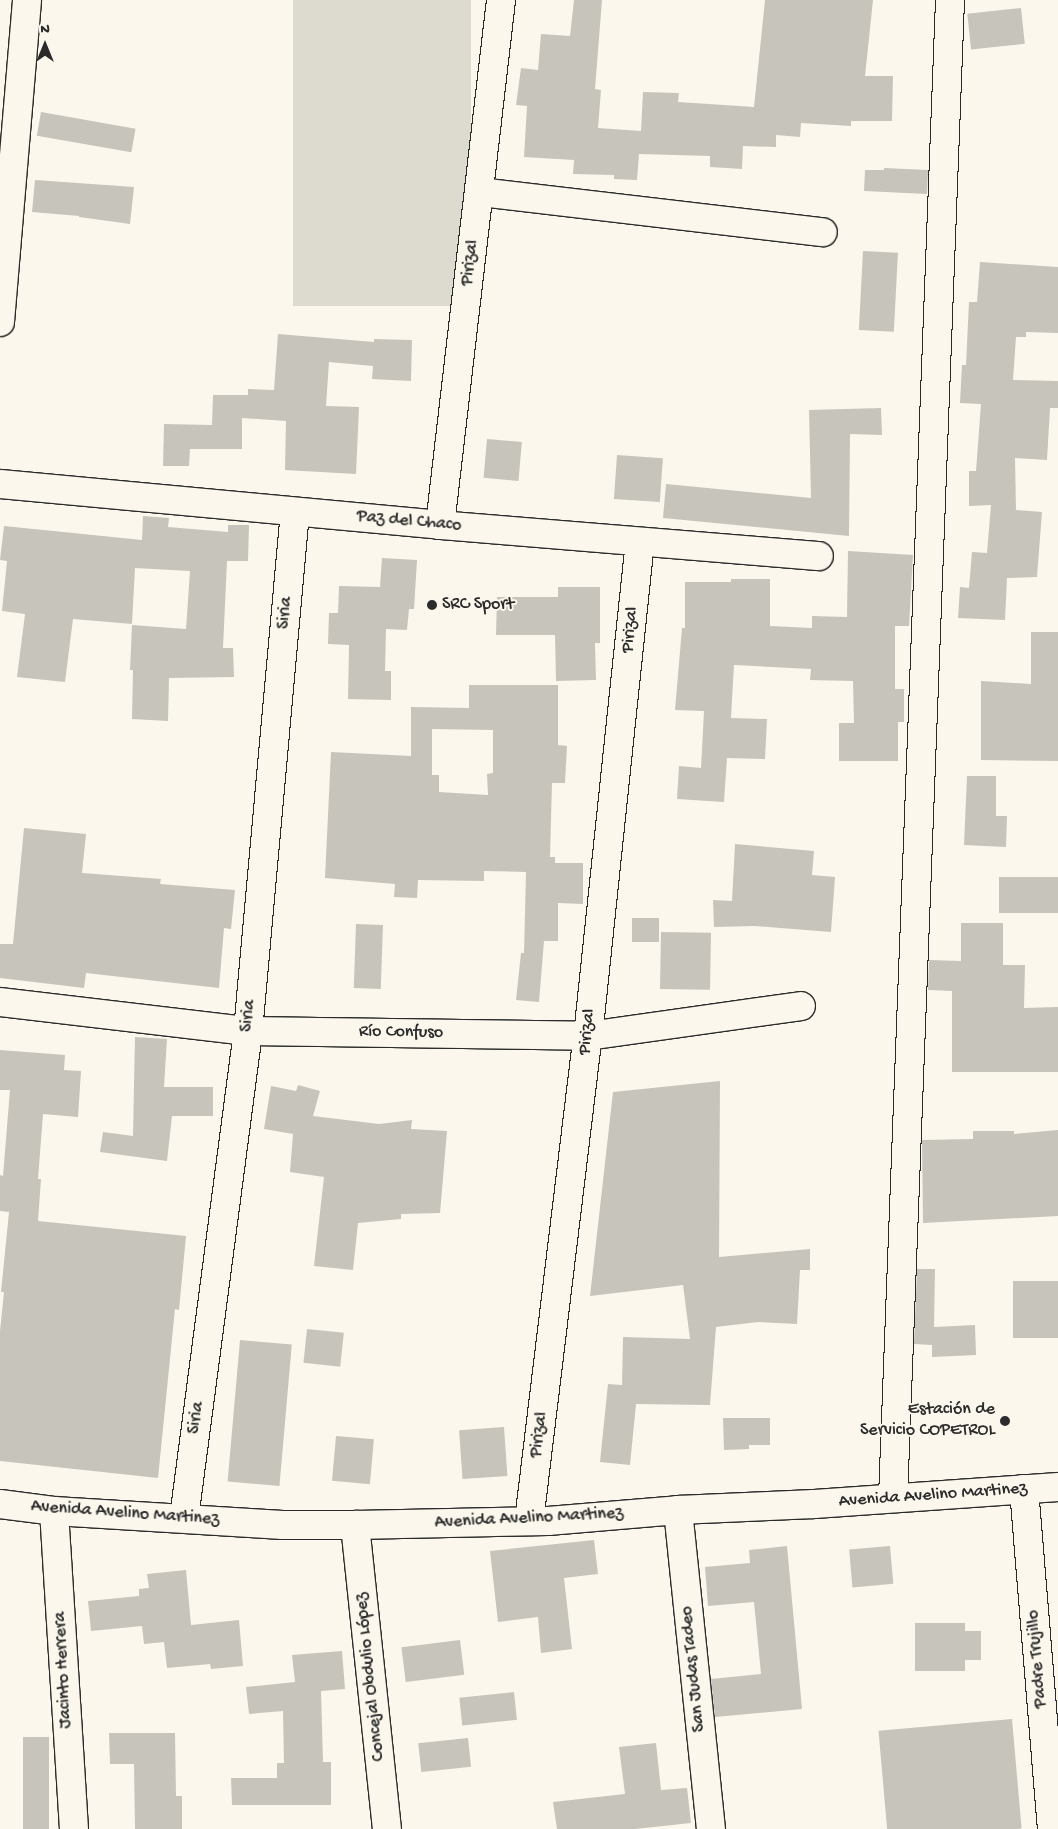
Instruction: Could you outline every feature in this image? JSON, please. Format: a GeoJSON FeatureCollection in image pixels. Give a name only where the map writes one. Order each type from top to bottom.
{"type":"FeatureCollection","features":[{"type":"Feature","properties":{"kind":"street"},"geometry":{"type":"LineString","coordinates":[[0,322],[9,129],[27,0]]}},
{"type":"Feature","properties":{"kind":"street","name":"Pirizal"},"geometry":{"type":"LineString","coordinates":[[440,525],[501,0]]}},
{"type":"Feature","properties":{"kind":"street"},"geometry":{"type":"LineString","coordinates":[[893,1498],[950,0]]}},
{"type":"Feature","properties":{"kind":"street"},"geometry":{"type":"LineString","coordinates":[[480,192],[823,232]]}},
{"type":"Feature","properties":{"kind":"street","name":"Paz del Chaco"},"geometry":{"type":"LineString","coordinates":[[0,484],[640,543],[819,556]]}},
{"type":"Feature","properties":{"kind":"street","name":"Siria"},"geometry":{"type":"LineString","coordinates":[[184,1518],[248,1031],[295,512]]}},
{"type":"Feature","properties":{"kind":"street","name":"Pirizal"},"geometry":{"type":"LineString","coordinates":[[529,1521],[588,1036],[640,543]]}},
{"type":"Feature","properties":{"kind":"street","name":"Río Confuso"},"geometry":{"type":"LineString","coordinates":[[0,1002],[248,1031],[588,1036],[801,1006]]}},
{"type":"Feature","properties":{"kind":"street","name":"Avenida Avelino Martinez"},"geometry":{"type":"LineString","coordinates":[[0,1504],[54,1511],[283,1525],[355,1525],[529,1521],[1058,1487]]}},
{"type":"Feature","properties":{"kind":"street","name":"Padre Trujillo"},"geometry":{"type":"LineString","coordinates":[[1024,1489],[1052,1829]]}},
{"type":"Feature","properties":{"kind":"street","name":"San Judas Tadeo"},"geometry":{"type":"LineString","coordinates":[[678,1510],[711,1829]]}},
{"type":"Feature","properties":{"kind":"street","name":"Jacinto Herrera"},"geometry":{"type":"LineString","coordinates":[[54,1511],[74,1829]]}},
{"type":"Feature","properties":{"kind":"street","name":"Concejal Obdulio López"},"geometry":{"type":"LineString","coordinates":[[355,1525],[387,1829]]}},
{"type":"Feature","properties":{"kind":"shaded area"},"geometry":{"type":"Polygon","coordinates":[[[293,0],[471,0],[471,306],[293,306],[293,0]]]}},
{"type":"Feature","properties":{"kind":"building"},"geometry":{"type":"Polygon","coordinates":[[[574,0],[602,0],[595,89],[601,90],[598,128],[641,131],[643,92],[679,93],[678,102],[754,107],[765,0],[873,0],[865,76],[893,76],[892,121],[851,121],[851,126],[801,123],[800,137],[776,135],[776,147],[743,146],[742,169],[710,167],[710,156],[639,154],[637,180],[614,179],[614,175],[573,174],[574,160],[524,157],[527,106],[516,105],[521,68],[538,70],[541,34],[570,36],[574,0]]]}},
{"type":"Feature","properties":{"kind":"building"},"geometry":{"type":"Polygon","coordinates":[[[1021,8],[1025,44],[971,49],[967,14],[1021,8]]]}},
{"type":"Feature","properties":{"kind":"building"},"geometry":{"type":"Polygon","coordinates":[[[41,112],[136,129],[131,152],[37,136],[41,112]]]}},
{"type":"Feature","properties":{"kind":"building"},"geometry":{"type":"Polygon","coordinates":[[[884,168],[928,170],[927,194],[864,191],[865,170],[884,170],[884,168]]]}},
{"type":"Feature","properties":{"kind":"building"},"geometry":{"type":"Polygon","coordinates":[[[35,180],[134,187],[130,224],[79,216],[32,212],[35,180]]]}},
{"type":"Feature","properties":{"kind":"building"},"geometry":{"type":"Polygon","coordinates":[[[863,251],[898,253],[894,332],[859,330],[863,251]]]}},
{"type":"Feature","properties":{"kind":"building"},"geometry":{"type":"Polygon","coordinates":[[[980,262],[1058,267],[1058,333],[1026,332],[1026,337],[1016,337],[1013,380],[1058,381],[1058,408],[1050,408],[1047,460],[1015,458],[1016,510],[1042,512],[1037,577],[1007,578],[1005,620],[958,618],[960,587],[969,588],[972,552],[987,553],[991,505],[969,506],[969,471],[976,471],[981,404],[960,403],[962,365],[966,365],[969,302],[977,302],[980,262]]]}},
{"type":"Feature","properties":{"kind":"building"},"geometry":{"type":"Polygon","coordinates":[[[278,334],[374,342],[374,339],[412,340],[411,381],[372,379],[373,366],[329,362],[326,406],[359,407],[356,474],[285,470],[286,421],[242,418],[242,449],[190,449],[189,466],[163,466],[164,424],[212,425],[213,395],[248,395],[248,389],[274,390],[278,334]]]}},
{"type":"Feature","properties":{"kind":"building"},"geometry":{"type":"Polygon","coordinates":[[[881,408],[882,435],[850,434],[849,536],[663,518],[666,484],[811,498],[809,410],[881,408]]]}},
{"type":"Feature","properties":{"kind":"building"},"geometry":{"type":"Polygon","coordinates":[[[487,439],[522,442],[518,481],[484,478],[487,439]]]}},
{"type":"Feature","properties":{"kind":"building"},"geometry":{"type":"Polygon","coordinates":[[[617,455],[663,458],[660,502],[614,499],[617,455]]]}},
{"type":"Feature","properties":{"kind":"building"},"geometry":{"type":"Polygon","coordinates":[[[143,516],[169,518],[168,527],[228,532],[228,525],[249,525],[248,561],[227,561],[223,648],[233,648],[234,677],[169,678],[168,721],[132,719],[133,670],[130,670],[132,625],[186,629],[190,571],[135,568],[132,624],[73,619],[65,682],[17,677],[25,614],[2,611],[7,561],[0,560],[4,526],[142,540],[143,516]]]}},
{"type":"Feature","properties":{"kind":"building"},"geometry":{"type":"Polygon","coordinates":[[[848,551],[913,555],[909,626],[895,626],[895,689],[904,689],[904,722],[898,722],[898,761],[839,761],[839,723],[854,723],[853,681],[810,680],[811,669],[734,665],[731,718],[767,719],[765,759],[727,758],[724,802],[677,799],[679,766],[701,768],[704,711],[675,710],[682,628],[685,628],[685,582],[731,582],[731,579],[770,579],[770,626],[812,628],[812,616],[847,617],[848,551]]]}},
{"type":"Feature","properties":{"kind":"building"},"geometry":{"type":"Polygon","coordinates":[[[382,558],[417,560],[414,609],[409,609],[407,630],[386,629],[385,671],[391,671],[391,700],[348,699],[349,645],[328,644],[329,613],[338,613],[339,586],[380,587],[382,558]]]}},
{"type":"Feature","properties":{"kind":"building"},"geometry":{"type":"Polygon","coordinates":[[[558,587],[600,587],[600,643],[595,643],[596,680],[556,681],[555,635],[496,635],[497,597],[558,597],[558,587]]]}},
{"type":"Feature","properties":{"kind":"building"},"geometry":{"type":"Polygon","coordinates":[[[1031,632],[1058,632],[1058,761],[981,760],[981,681],[1031,684],[1031,632]]]}},
{"type":"Feature","properties":{"kind":"building"},"geometry":{"type":"Polygon","coordinates":[[[469,685],[558,685],[558,745],[567,746],[565,783],[552,783],[550,857],[555,857],[555,863],[583,863],[583,904],[558,903],[558,941],[544,941],[539,1002],[516,1000],[521,953],[524,953],[526,872],[484,871],[484,881],[418,880],[417,898],[394,897],[395,884],[325,878],[331,752],[411,756],[411,707],[469,708],[469,685]],[[432,729],[432,775],[439,775],[439,792],[488,795],[487,774],[493,773],[493,730],[432,729]]]}},
{"type":"Feature","properties":{"kind":"building"},"geometry":{"type":"Polygon","coordinates":[[[967,776],[996,776],[996,816],[1007,816],[1006,847],[964,845],[967,776]]]}},
{"type":"Feature","properties":{"kind":"building"},"geometry":{"type":"Polygon","coordinates":[[[24,828],[86,834],[82,873],[161,879],[160,884],[235,890],[231,929],[224,928],[219,988],[86,973],[84,988],[0,978],[0,944],[13,944],[24,828]]]}},
{"type":"Feature","properties":{"kind":"building"},"geometry":{"type":"Polygon","coordinates":[[[735,844],[814,851],[812,875],[835,877],[831,932],[754,926],[714,927],[713,900],[732,901],[735,844]]]}},
{"type":"Feature","properties":{"kind":"building"},"geometry":{"type":"Polygon","coordinates":[[[999,877],[1058,877],[1058,913],[999,913],[999,877]]]}},
{"type":"Feature","properties":{"kind":"building"},"geometry":{"type":"Polygon","coordinates":[[[632,918],[659,918],[659,942],[632,942],[632,918]]]}},
{"type":"Feature","properties":{"kind":"building"},"geometry":{"type":"Polygon","coordinates":[[[961,923],[1003,923],[1003,965],[1025,965],[1024,1008],[1058,1007],[1058,1072],[952,1072],[952,991],[928,990],[929,960],[961,961],[961,923]]]}},
{"type":"Feature","properties":{"kind":"building"},"geometry":{"type":"Polygon","coordinates":[[[356,924],[383,925],[381,989],[354,988],[356,924]]]}},
{"type":"Feature","properties":{"kind":"building"},"geometry":{"type":"Polygon","coordinates":[[[661,932],[711,933],[710,990],[660,989],[661,932]]]}},
{"type":"Feature","properties":{"kind":"building"},"geometry":{"type":"Polygon","coordinates":[[[135,1037],[167,1039],[164,1087],[213,1087],[213,1116],[172,1116],[167,1161],[100,1152],[103,1132],[133,1136],[135,1037]]]}},
{"type":"Feature","properties":{"kind":"building"},"geometry":{"type":"Polygon","coordinates":[[[0,1050],[65,1055],[64,1070],[81,1071],[78,1117],[43,1114],[38,1179],[41,1179],[38,1221],[186,1236],[179,1310],[175,1309],[158,1478],[0,1461],[0,1331],[4,1292],[1,1292],[9,1212],[0,1211],[0,1175],[3,1176],[10,1090],[0,1090],[0,1050]]]}},
{"type":"Feature","properties":{"kind":"building"},"geometry":{"type":"Polygon","coordinates":[[[720,1081],[719,1257],[810,1249],[810,1270],[800,1270],[797,1324],[758,1322],[716,1327],[710,1405],[636,1404],[630,1465],[600,1462],[608,1384],[622,1385],[623,1337],[690,1339],[683,1285],[590,1296],[613,1092],[720,1081]]]}},
{"type":"Feature","properties":{"kind":"building"},"geometry":{"type":"Polygon","coordinates":[[[298,1085],[320,1091],[313,1116],[379,1124],[412,1120],[411,1129],[447,1131],[440,1213],[401,1214],[401,1219],[358,1223],[353,1270],[314,1266],[324,1177],[290,1172],[293,1134],[264,1129],[271,1086],[296,1091],[298,1085]]]}},
{"type":"Feature","properties":{"kind":"building"},"geometry":{"type":"Polygon","coordinates":[[[1058,1130],[1058,1216],[923,1223],[922,1140],[973,1139],[973,1131],[1014,1131],[1014,1134],[1058,1130]]]}},
{"type":"Feature","properties":{"kind":"building"},"geometry":{"type":"Polygon","coordinates":[[[917,1269],[935,1269],[934,1327],[975,1325],[976,1355],[932,1357],[932,1345],[914,1344],[917,1269]]]}},
{"type":"Feature","properties":{"kind":"building"},"geometry":{"type":"Polygon","coordinates":[[[1013,1281],[1058,1281],[1058,1338],[1013,1338],[1013,1281]]]}},
{"type":"Feature","properties":{"kind":"building"},"geometry":{"type":"Polygon","coordinates":[[[307,1329],[344,1333],[340,1367],[303,1363],[307,1329]]]}},
{"type":"Feature","properties":{"kind":"building"},"geometry":{"type":"Polygon","coordinates":[[[240,1340],[292,1345],[279,1486],[228,1481],[240,1340]]]}},
{"type":"Feature","properties":{"kind":"building"},"geometry":{"type":"Polygon","coordinates":[[[723,1418],[770,1418],[770,1445],[749,1445],[749,1449],[724,1450],[723,1418]]]}},
{"type":"Feature","properties":{"kind":"building"},"geometry":{"type":"Polygon","coordinates":[[[504,1427],[507,1476],[463,1479],[459,1430],[504,1427]]]}},
{"type":"Feature","properties":{"kind":"building"},"geometry":{"type":"Polygon","coordinates":[[[336,1436],[374,1439],[370,1484],[332,1481],[336,1436]]]}},
{"type":"Feature","properties":{"kind":"building"},"geometry":{"type":"Polygon","coordinates":[[[594,1540],[598,1574],[564,1578],[572,1649],[541,1653],[538,1617],[498,1622],[490,1551],[594,1540]]]}},
{"type":"Feature","properties":{"kind":"building"},"geometry":{"type":"Polygon","coordinates":[[[787,1546],[802,1709],[715,1717],[711,1679],[761,1674],[754,1602],[708,1606],[705,1567],[750,1563],[749,1550],[787,1546]]]}},
{"type":"Feature","properties":{"kind":"building"},"geometry":{"type":"Polygon","coordinates":[[[890,1546],[893,1584],[852,1587],[849,1550],[890,1546]]]}},
{"type":"Feature","properties":{"kind":"building"},"geometry":{"type":"Polygon","coordinates":[[[186,1570],[191,1625],[239,1620],[243,1666],[211,1669],[210,1664],[167,1668],[164,1642],[144,1644],[142,1626],[91,1631],[88,1601],[139,1596],[139,1589],[149,1588],[147,1574],[186,1570]]]}},
{"type":"Feature","properties":{"kind":"building"},"geometry":{"type":"Polygon","coordinates":[[[915,1623],[965,1623],[965,1631],[981,1631],[981,1660],[965,1660],[965,1671],[915,1671],[915,1623]]]}},
{"type":"Feature","properties":{"kind":"building"},"geometry":{"type":"Polygon","coordinates":[[[460,1640],[464,1675],[406,1682],[401,1647],[460,1640]]]}},
{"type":"Feature","properties":{"kind":"building"},"geometry":{"type":"Polygon","coordinates":[[[342,1651],[345,1689],[321,1691],[323,1762],[331,1762],[331,1805],[232,1805],[231,1778],[277,1778],[277,1763],[284,1763],[283,1711],[249,1714],[246,1687],[295,1682],[292,1655],[342,1651]]]}},
{"type":"Feature","properties":{"kind":"building"},"geometry":{"type":"Polygon","coordinates":[[[514,1692],[517,1720],[462,1726],[459,1698],[514,1692]]]}},
{"type":"Feature","properties":{"kind":"building"},"geometry":{"type":"Polygon","coordinates":[[[1012,1719],[1022,1829],[887,1829],[879,1731],[1012,1719]]]}},
{"type":"Feature","properties":{"kind":"building"},"geometry":{"type":"Polygon","coordinates":[[[109,1733],[175,1733],[176,1796],[182,1796],[182,1829],[135,1829],[134,1764],[110,1764],[109,1733]]]}},
{"type":"Feature","properties":{"kind":"building"},"geometry":{"type":"Polygon","coordinates":[[[23,1737],[49,1737],[49,1829],[23,1829],[23,1737]]]}},
{"type":"Feature","properties":{"kind":"building"},"geometry":{"type":"Polygon","coordinates":[[[468,1738],[471,1767],[421,1772],[418,1743],[468,1738]]]}},
{"type":"Feature","properties":{"kind":"building"},"geometry":{"type":"Polygon","coordinates":[[[656,1743],[661,1790],[687,1788],[691,1823],[635,1829],[557,1829],[553,1802],[625,1794],[619,1747],[656,1743]]]}},
{"type":"Feature","properties":{"kind":"place","name":"SRC Sport"},"geometry":{"type":"Point","coordinates":[432,605]}},
{"type":"Feature","properties":{"kind":"place","name":"Estación de Servicio COPETROL"},"geometry":{"type":"Point","coordinates":[1005,1421]}}]}
